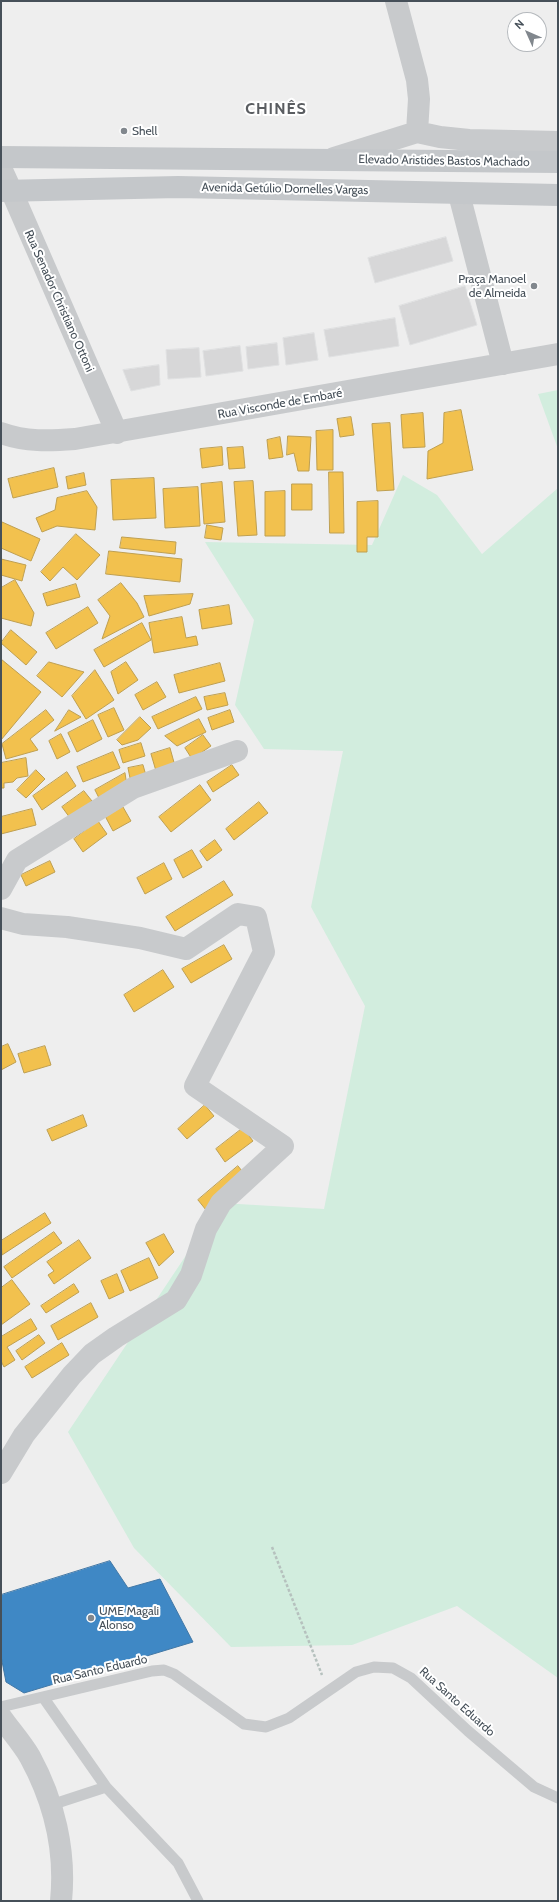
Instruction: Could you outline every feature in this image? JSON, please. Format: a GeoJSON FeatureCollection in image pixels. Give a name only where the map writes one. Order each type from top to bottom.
{"type":"FeatureCollection","features":[{"type":"Feature","properties":{"kind":"main road","name":"Elevado Aristides Bastos Machado"},"geometry":{"type":"LineString","coordinates":[[1,157],[554,162]]}},
{"type":"Feature","properties":{"kind":"main road","name":"Avenida Getúlio Dornelles Vargas"},"geometry":{"type":"LineString","coordinates":[[6,190],[178,187],[558,195]]}},
{"type":"Feature","properties":{"kind":"street"},"geometry":{"type":"LineString","coordinates":[[396,1],[417,80],[419,99],[417,132]]}},
{"type":"Feature","properties":{"kind":"street"},"geometry":{"type":"LineString","coordinates":[[329,159],[417,132],[440,137],[469,140],[558,142]]}},
{"type":"Feature","properties":{"kind":"street","name":"Rua Senador Christiano Ottoni"},"geometry":{"type":"LineString","coordinates":[[1,168],[6,190],[117,433]]}},
{"type":"Feature","properties":{"kind":"street"},"geometry":{"type":"LineString","coordinates":[[459,194],[503,364]]}},
{"type":"Feature","properties":{"kind":"street","name":"Rua Visconde de Embaré"},"geometry":{"type":"LineString","coordinates":[[1,433],[13,437],[38,441],[75,439],[117,433],[558,354]]}},
{"type":"Feature","properties":{"kind":"street"},"geometry":{"type":"LineString","coordinates":[[1,889],[9,857],[133,788],[237,751]]}},
{"type":"Feature","properties":{"kind":"street"},"geometry":{"type":"LineString","coordinates":[[1,918],[23,924],[67,927],[140,938],[186,949],[238,914],[256,916],[264,952],[195,1086],[283,1146],[221,1203],[206,1229],[191,1275],[176,1300],[116,1337],[92,1354],[72,1375],[24,1435],[1,1472]]}},
{"type":"Feature","properties":{"kind":"street"},"geometry":{"type":"LineString","coordinates":[[1,1717],[29,1756],[51,1805],[59,1834],[63,1876],[61,1901]]}},
{"type":"Feature","properties":{"kind":"lane","name":"Rua Santo Eduardo"},"geometry":{"type":"LineString","coordinates":[[1,1707],[152,1671],[164,1670],[174,1674],[244,1724],[266,1727],[289,1718],[356,1672],[374,1667],[393,1668],[411,1678],[534,1787],[558,1798]]}},
{"type":"Feature","properties":{"kind":"lane"},"geometry":{"type":"LineString","coordinates":[[43,1697],[106,1787],[178,1863],[198,1901]]}},
{"type":"Feature","properties":{"kind":"lane"},"geometry":{"type":"LineString","coordinates":[[51,1805],[106,1787]]}},
{"type":"Feature","properties":{"kind":"path"},"geometry":{"type":"LineString","coordinates":[[272,1547],[328,1691]]}},
{"type":"Feature","properties":{"kind":"green space"},"geometry":{"type":"Polygon","coordinates":[[[558,390],[558,449],[538,394],[558,390]]]}},
{"type":"Feature","properties":{"kind":"green space"},"geometry":{"type":"Polygon","coordinates":[[[403,475],[437,495],[482,554],[558,488],[558,1678],[457,1606],[352,1645],[231,1647],[134,1548],[68,1432],[221,1203],[324,1209],[365,1006],[311,907],[343,751],[264,749],[235,705],[254,620],[205,542],[372,545],[403,475]]]}},
{"type":"Feature","properties":{"kind":"building: Homes"},"geometry":{"type":"Polygon","coordinates":[[[461,410],[473,470],[427,479],[428,451],[443,443],[444,413],[461,410]]]}},
{"type":"Feature","properties":{"kind":"building: Homes"},"geometry":{"type":"Polygon","coordinates":[[[423,413],[425,447],[403,448],[401,415],[423,413]]]}},
{"type":"Feature","properties":{"kind":"building: Homes"},"geometry":{"type":"Polygon","coordinates":[[[351,417],[354,435],[340,437],[337,419],[351,417]]]}},
{"type":"Feature","properties":{"kind":"building: Homes"},"geometry":{"type":"Polygon","coordinates":[[[390,423],[394,490],[377,491],[372,424],[390,423]]]}},
{"type":"Feature","properties":{"kind":"building: Homes"},"geometry":{"type":"Polygon","coordinates":[[[333,430],[333,470],[317,470],[316,431],[333,430]]]}},
{"type":"Feature","properties":{"kind":"building: Homes"},"geometry":{"type":"Polygon","coordinates":[[[288,436],[311,437],[309,471],[298,471],[294,453],[287,455],[288,436]]]}},
{"type":"Feature","properties":{"kind":"building: Homes"},"geometry":{"type":"Polygon","coordinates":[[[280,437],[283,457],[269,459],[267,440],[280,437]]]}},
{"type":"Feature","properties":{"kind":"building: Homes"},"geometry":{"type":"Polygon","coordinates":[[[222,447],[223,465],[202,468],[200,449],[222,447]]]}},
{"type":"Feature","properties":{"kind":"building: Homes"},"geometry":{"type":"Polygon","coordinates":[[[243,447],[245,468],[229,469],[227,448],[243,447]]]}},
{"type":"Feature","properties":{"kind":"building: Homes"},"geometry":{"type":"Polygon","coordinates":[[[54,468],[58,487],[13,498],[8,479],[54,468]]]}},
{"type":"Feature","properties":{"kind":"building: Homes"},"geometry":{"type":"Polygon","coordinates":[[[329,472],[343,472],[344,533],[330,533],[329,472]]]}},
{"type":"Feature","properties":{"kind":"building: Homes"},"geometry":{"type":"Polygon","coordinates":[[[84,473],[86,485],[68,489],[66,477],[84,473]]]}},
{"type":"Feature","properties":{"kind":"building: Homes"},"geometry":{"type":"Polygon","coordinates":[[[154,478],[156,518],[113,520],[111,480],[154,478]]]}},
{"type":"Feature","properties":{"kind":"building: Homes"},"geometry":{"type":"Polygon","coordinates":[[[253,481],[257,535],[238,536],[234,482],[253,481]]]}},
{"type":"Feature","properties":{"kind":"building: Homes"},"geometry":{"type":"Polygon","coordinates":[[[222,482],[225,522],[204,524],[201,484],[222,482]]]}},
{"type":"Feature","properties":{"kind":"building: Homes"},"geometry":{"type":"Polygon","coordinates":[[[292,484],[312,484],[312,510],[292,510],[292,484]]]}},
{"type":"Feature","properties":{"kind":"building: Homes"},"geometry":{"type":"Polygon","coordinates":[[[198,487],[200,526],[165,528],[163,489],[198,487]]]}},
{"type":"Feature","properties":{"kind":"building: Homes"},"geometry":{"type":"Polygon","coordinates":[[[87,491],[97,507],[95,530],[57,526],[42,532],[36,518],[55,510],[57,498],[87,491]]]}},
{"type":"Feature","properties":{"kind":"building: Homes"},"geometry":{"type":"Polygon","coordinates":[[[285,491],[285,536],[265,536],[265,492],[285,491]]]}},
{"type":"Feature","properties":{"kind":"building: Homes"},"geometry":{"type":"Polygon","coordinates":[[[378,501],[378,537],[367,537],[367,552],[357,552],[357,502],[378,501]]]}},
{"type":"Feature","properties":{"kind":"building: Homes"},"geometry":{"type":"Polygon","coordinates":[[[2,522],[40,539],[31,561],[1,548],[2,522]]]}},
{"type":"Feature","properties":{"kind":"building: Homes"},"geometry":{"type":"Polygon","coordinates":[[[207,525],[223,528],[221,540],[205,538],[207,525]]]}},
{"type":"Feature","properties":{"kind":"building: Homes"},"geometry":{"type":"Polygon","coordinates":[[[76,534],[100,555],[77,580],[63,567],[50,581],[41,572],[76,534]]]}},
{"type":"Feature","properties":{"kind":"building: Homes"},"geometry":{"type":"Polygon","coordinates":[[[122,537],[176,542],[175,554],[120,548],[122,537]]]}},
{"type":"Feature","properties":{"kind":"building: Homes"},"geometry":{"type":"Polygon","coordinates":[[[109,551],[182,559],[180,582],[106,574],[109,551]]]}},
{"type":"Feature","properties":{"kind":"building: Homes"},"geometry":{"type":"Polygon","coordinates":[[[1,559],[26,565],[22,581],[1,575],[1,559]]]}},
{"type":"Feature","properties":{"kind":"building: Homes"},"geometry":{"type":"Polygon","coordinates":[[[15,580],[34,613],[31,626],[1,618],[1,588],[15,580]]]}},
{"type":"Feature","properties":{"kind":"building: Homes"},"geometry":{"type":"Polygon","coordinates":[[[121,583],[137,603],[144,617],[102,639],[110,616],[98,600],[121,583]]]}},
{"type":"Feature","properties":{"kind":"building: Homes"},"geometry":{"type":"Polygon","coordinates":[[[76,584],[80,597],[47,606],[43,594],[76,584]]]}},
{"type":"Feature","properties":{"kind":"building: Homes"},"geometry":{"type":"Polygon","coordinates":[[[193,594],[190,604],[149,616],[144,596],[193,594]]]}},
{"type":"Feature","properties":{"kind":"building: Homes"},"geometry":{"type":"Polygon","coordinates":[[[229,605],[232,624],[202,629],[199,610],[229,605]]]}},
{"type":"Feature","properties":{"kind":"building: Homes"},"geometry":{"type":"Polygon","coordinates":[[[88,607],[98,623],[56,649],[46,633],[88,607]]]}},
{"type":"Feature","properties":{"kind":"building: Homes"},"geometry":{"type":"Polygon","coordinates":[[[182,617],[186,638],[196,636],[198,645],[154,653],[149,623],[182,617]]]}},
{"type":"Feature","properties":{"kind":"building: Homes"},"geometry":{"type":"Polygon","coordinates":[[[142,623],[151,640],[104,667],[94,650],[142,623]]]}},
{"type":"Feature","properties":{"kind":"building: Homes"},"geometry":{"type":"Polygon","coordinates":[[[11,630],[37,652],[26,665],[1,643],[11,630]]]}},
{"type":"Feature","properties":{"kind":"building: Homes"},"geometry":{"type":"Polygon","coordinates":[[[1,659],[41,692],[1,740],[1,659]]]}},
{"type":"Feature","properties":{"kind":"building: Homes"},"geometry":{"type":"Polygon","coordinates":[[[49,662],[84,672],[62,697],[37,676],[49,662]]]}},
{"type":"Feature","properties":{"kind":"building: Homes"},"geometry":{"type":"Polygon","coordinates":[[[126,662],[138,680],[118,694],[111,672],[126,662]]]}},
{"type":"Feature","properties":{"kind":"building: Homes"},"geometry":{"type":"Polygon","coordinates":[[[220,663],[225,681],[179,693],[174,675],[220,663]]]}},
{"type":"Feature","properties":{"kind":"building: Homes"},"geometry":{"type":"Polygon","coordinates":[[[95,670],[114,700],[86,719],[72,696],[95,670]]]}},
{"type":"Feature","properties":{"kind":"building: Homes"},"geometry":{"type":"Polygon","coordinates":[[[157,682],[166,697],[143,710],[135,695],[157,682]]]}},
{"type":"Feature","properties":{"kind":"building: Homes"},"geometry":{"type":"Polygon","coordinates":[[[225,693],[228,705],[207,710],[204,697],[225,693]]]}},
{"type":"Feature","properties":{"kind":"building: Homes"},"geometry":{"type":"Polygon","coordinates":[[[196,697],[202,709],[158,729],[152,717],[196,697]]]}},
{"type":"Feature","properties":{"kind":"building: Homes"},"geometry":{"type":"Polygon","coordinates":[[[114,708],[124,730],[108,737],[98,715],[114,708]]]}},
{"type":"Feature","properties":{"kind":"building: Homes"},"geometry":{"type":"Polygon","coordinates":[[[46,710],[54,720],[30,739],[38,750],[6,759],[2,744],[46,710]]]}},
{"type":"Feature","properties":{"kind":"building: Homes"},"geometry":{"type":"Polygon","coordinates":[[[69,710],[81,717],[55,731],[69,710]]]}},
{"type":"Feature","properties":{"kind":"building: Homes"},"geometry":{"type":"Polygon","coordinates":[[[230,710],[234,722],[212,730],[208,718],[230,710]]]}},
{"type":"Feature","properties":{"kind":"building: Homes"},"geometry":{"type":"Polygon","coordinates":[[[140,717],[151,728],[138,740],[122,745],[117,740],[140,717]]]}},
{"type":"Feature","properties":{"kind":"building: Homes"},"geometry":{"type":"Polygon","coordinates":[[[199,719],[206,732],[177,746],[165,736],[199,719]]]}},
{"type":"Feature","properties":{"kind":"building: Homes"},"geometry":{"type":"Polygon","coordinates":[[[93,720],[102,739],[77,752],[68,733],[93,720]]]}},
{"type":"Feature","properties":{"kind":"building: Homes"},"geometry":{"type":"Polygon","coordinates":[[[61,734],[70,752],[57,759],[49,741],[61,734]]]}},
{"type":"Feature","properties":{"kind":"building: Homes"},"geometry":{"type":"Polygon","coordinates":[[[203,735],[211,746],[192,759],[185,748],[203,735]]]}},
{"type":"Feature","properties":{"kind":"building: Homes"},"geometry":{"type":"Polygon","coordinates":[[[141,743],[145,756],[123,763],[119,750],[141,743]]]}},
{"type":"Feature","properties":{"kind":"building: Homes"},"geometry":{"type":"Polygon","coordinates":[[[170,748],[175,766],[156,771],[151,754],[170,748]]]}},
{"type":"Feature","properties":{"kind":"building: Homes"},"geometry":{"type":"Polygon","coordinates":[[[113,752],[120,768],[83,782],[77,767],[113,752]]]}},
{"type":"Feature","properties":{"kind":"building: Homes"},"geometry":{"type":"Polygon","coordinates":[[[26,758],[28,776],[17,778],[13,782],[4,783],[4,788],[1,788],[1,763],[26,758]]]}},
{"type":"Feature","properties":{"kind":"building: Homes"},"geometry":{"type":"Polygon","coordinates":[[[143,765],[147,779],[131,783],[128,768],[143,765]]]}},
{"type":"Feature","properties":{"kind":"building: Homes"},"geometry":{"type":"Polygon","coordinates":[[[232,765],[239,775],[213,792],[207,782],[232,765]]]}},
{"type":"Feature","properties":{"kind":"building: Homes"},"geometry":{"type":"Polygon","coordinates":[[[36,770],[45,779],[26,798],[17,790],[36,770]]]}},
{"type":"Feature","properties":{"kind":"building: Homes"},"geometry":{"type":"Polygon","coordinates":[[[67,772],[76,786],[42,810],[33,796],[67,772]]]}},
{"type":"Feature","properties":{"kind":"building: Homes"},"geometry":{"type":"Polygon","coordinates":[[[125,773],[127,786],[101,802],[95,790],[125,773]]]}},
{"type":"Feature","properties":{"kind":"building: Homes"},"geometry":{"type":"Polygon","coordinates":[[[200,785],[211,800],[171,832],[159,817],[200,785]]]}},
{"type":"Feature","properties":{"kind":"building: Homes"},"geometry":{"type":"Polygon","coordinates":[[[84,791],[92,801],[70,818],[62,807],[84,791]]]}},
{"type":"Feature","properties":{"kind":"building: Homes"},"geometry":{"type":"Polygon","coordinates":[[[259,802],[268,813],[234,840],[226,829],[259,802]]]}},
{"type":"Feature","properties":{"kind":"building: Homes"},"geometry":{"type":"Polygon","coordinates":[[[123,807],[131,821],[113,831],[105,816],[123,807]]]}},
{"type":"Feature","properties":{"kind":"building: Homes"},"geometry":{"type":"Polygon","coordinates":[[[32,809],[36,825],[1,834],[1,817],[32,809]]]}},
{"type":"Feature","properties":{"kind":"building: Homes"},"geometry":{"type":"Polygon","coordinates":[[[98,821],[107,834],[83,852],[74,839],[98,821]]]}},
{"type":"Feature","properties":{"kind":"building: Homes"},"geometry":{"type":"Polygon","coordinates":[[[215,840],[222,850],[207,861],[200,851],[215,840]]]}},
{"type":"Feature","properties":{"kind":"building: Homes"},"geometry":{"type":"Polygon","coordinates":[[[192,850],[202,867],[183,878],[174,860],[192,850]]]}},
{"type":"Feature","properties":{"kind":"building: Homes"},"geometry":{"type":"Polygon","coordinates":[[[50,861],[55,872],[26,886],[21,875],[50,861]]]}},
{"type":"Feature","properties":{"kind":"building: Homes"},"geometry":{"type":"Polygon","coordinates":[[[164,863],[172,879],[145,894],[137,878],[164,863]]]}},
{"type":"Feature","properties":{"kind":"building: Homes"},"geometry":{"type":"Polygon","coordinates":[[[224,881],[233,895],[175,931],[166,917],[224,881]]]}},
{"type":"Feature","properties":{"kind":"building: Homes"},"geometry":{"type":"Polygon","coordinates":[[[224,945],[232,959],[191,983],[182,969],[224,945]]]}},
{"type":"Feature","properties":{"kind":"building: Homes"},"geometry":{"type":"Polygon","coordinates":[[[163,970],[174,987],[134,1012],[124,995],[163,970]]]}},
{"type":"Feature","properties":{"kind":"building: Homes"},"geometry":{"type":"Polygon","coordinates":[[[8,1044],[16,1062],[1,1070],[1,1047],[8,1044]]]}},
{"type":"Feature","properties":{"kind":"building: Homes"},"geometry":{"type":"Polygon","coordinates":[[[45,1046],[51,1065],[24,1073],[18,1054],[45,1046]]]}},
{"type":"Feature","properties":{"kind":"building: Homes"},"geometry":{"type":"Polygon","coordinates":[[[205,1105],[214,1116],[187,1139],[178,1129],[205,1105]]]}},
{"type":"Feature","properties":{"kind":"building: Homes"},"geometry":{"type":"Polygon","coordinates":[[[83,1115],[87,1126],[52,1141],[47,1130],[83,1115]]]}},
{"type":"Feature","properties":{"kind":"building: Homes"},"geometry":{"type":"Polygon","coordinates":[[[243,1128],[253,1141],[225,1162],[216,1149],[243,1128]]]}},
{"type":"Feature","properties":{"kind":"building: Homes"},"geometry":{"type":"Polygon","coordinates":[[[238,1166],[246,1176],[206,1210],[198,1200],[238,1166]]]}},
{"type":"Feature","properties":{"kind":"building: Homes"},"geometry":{"type":"Polygon","coordinates":[[[45,1213],[51,1223],[2,1255],[1,1241],[45,1213]]]}},
{"type":"Feature","properties":{"kind":"building: Homes"},"geometry":{"type":"Polygon","coordinates":[[[54,1232],[62,1243],[12,1278],[4,1267],[54,1232]]]}},
{"type":"Feature","properties":{"kind":"building: Homes"},"geometry":{"type":"Polygon","coordinates":[[[164,1234],[174,1252],[159,1266],[146,1243],[164,1234]]]}},
{"type":"Feature","properties":{"kind":"building: Homes"},"geometry":{"type":"Polygon","coordinates":[[[79,1240],[91,1258],[54,1284],[48,1275],[54,1271],[47,1262],[79,1240]]]}},
{"type":"Feature","properties":{"kind":"building: Homes"},"geometry":{"type":"Polygon","coordinates":[[[149,1258],[158,1278],[130,1291],[121,1271],[149,1258]]]}},
{"type":"Feature","properties":{"kind":"building: Homes"},"geometry":{"type":"Polygon","coordinates":[[[117,1274],[124,1292],[109,1299],[101,1281],[117,1274]]]}},
{"type":"Feature","properties":{"kind":"building: Homes"},"geometry":{"type":"Polygon","coordinates":[[[12,1280],[30,1304],[1,1325],[1,1288],[12,1280]]]}},
{"type":"Feature","properties":{"kind":"building: Homes"},"geometry":{"type":"Polygon","coordinates":[[[74,1284],[79,1292],[46,1313],[41,1306],[74,1284]]]}},
{"type":"Feature","properties":{"kind":"building: Homes"},"geometry":{"type":"Polygon","coordinates":[[[91,1303],[98,1317],[58,1340],[51,1326],[91,1303]]]}},
{"type":"Feature","properties":{"kind":"building: Homes"},"geometry":{"type":"Polygon","coordinates":[[[31,1319],[37,1329],[7,1347],[15,1360],[4,1367],[1,1361],[1,1337],[31,1319]]]}},
{"type":"Feature","properties":{"kind":"building: Homes"},"geometry":{"type":"Polygon","coordinates":[[[39,1335],[45,1343],[22,1360],[16,1351],[39,1335]]]}},
{"type":"Feature","properties":{"kind":"building: Homes"},"geometry":{"type":"Polygon","coordinates":[[[62,1343],[69,1355],[32,1378],[25,1367],[62,1343]]]}},
{"type":"Feature","properties":{"kind":"building: Schools","name":"UME Magali Alonso"},"geometry":{"type":"Polygon","coordinates":[[[110,1561],[128,1588],[160,1579],[193,1642],[24,1693],[6,1682],[1,1656],[1,1595],[110,1561]]]}},
{"type":"Feature","properties":{"kind":"building: Other"},"geometry":{"type":"Polygon","coordinates":[[[446,237],[453,261],[375,283],[368,258],[446,237]]]}},
{"type":"Feature","properties":{"kind":"building: Other"},"geometry":{"type":"Polygon","coordinates":[[[465,286],[477,325],[410,345],[399,306],[465,286]]]}},
{"type":"Feature","properties":{"kind":"building: Other"},"geometry":{"type":"Polygon","coordinates":[[[395,318],[399,346],[329,357],[324,330],[395,318]]]}},
{"type":"Feature","properties":{"kind":"building: Other"},"geometry":{"type":"Polygon","coordinates":[[[314,333],[318,360],[286,365],[283,338],[314,333]]]}},
{"type":"Feature","properties":{"kind":"building: Other"},"geometry":{"type":"Polygon","coordinates":[[[277,343],[279,365],[248,369],[246,347],[277,343]]]}},
{"type":"Feature","properties":{"kind":"building: Other"},"geometry":{"type":"Polygon","coordinates":[[[240,346],[243,371],[206,376],[203,351],[240,346]]]}},
{"type":"Feature","properties":{"kind":"building: Other"},"geometry":{"type":"Polygon","coordinates":[[[199,348],[201,377],[168,379],[166,350],[199,348]]]}},
{"type":"Feature","properties":{"kind":"building: Other"},"geometry":{"type":"Polygon","coordinates":[[[159,365],[160,385],[131,391],[123,370],[159,365]]]}},
{"type":"Feature","properties":{"kind":"place","name":"Shell"},"geometry":{"type":"Point","coordinates":[124,131]}},
{"type":"Feature","properties":{"kind":"place","name":"Praça Manoel de Almeida"},"geometry":{"type":"Point","coordinates":[534,286]}},
{"type":"Feature","properties":{"kind":"place","name":"UME Magali Alonso"},"geometry":{"type":"Point","coordinates":[91,1618]}},
{"type":"Feature","properties":{"kind":"district","name":"CHINÊS"},"geometry":{"type":"Point","coordinates":[276,109]}}]}
